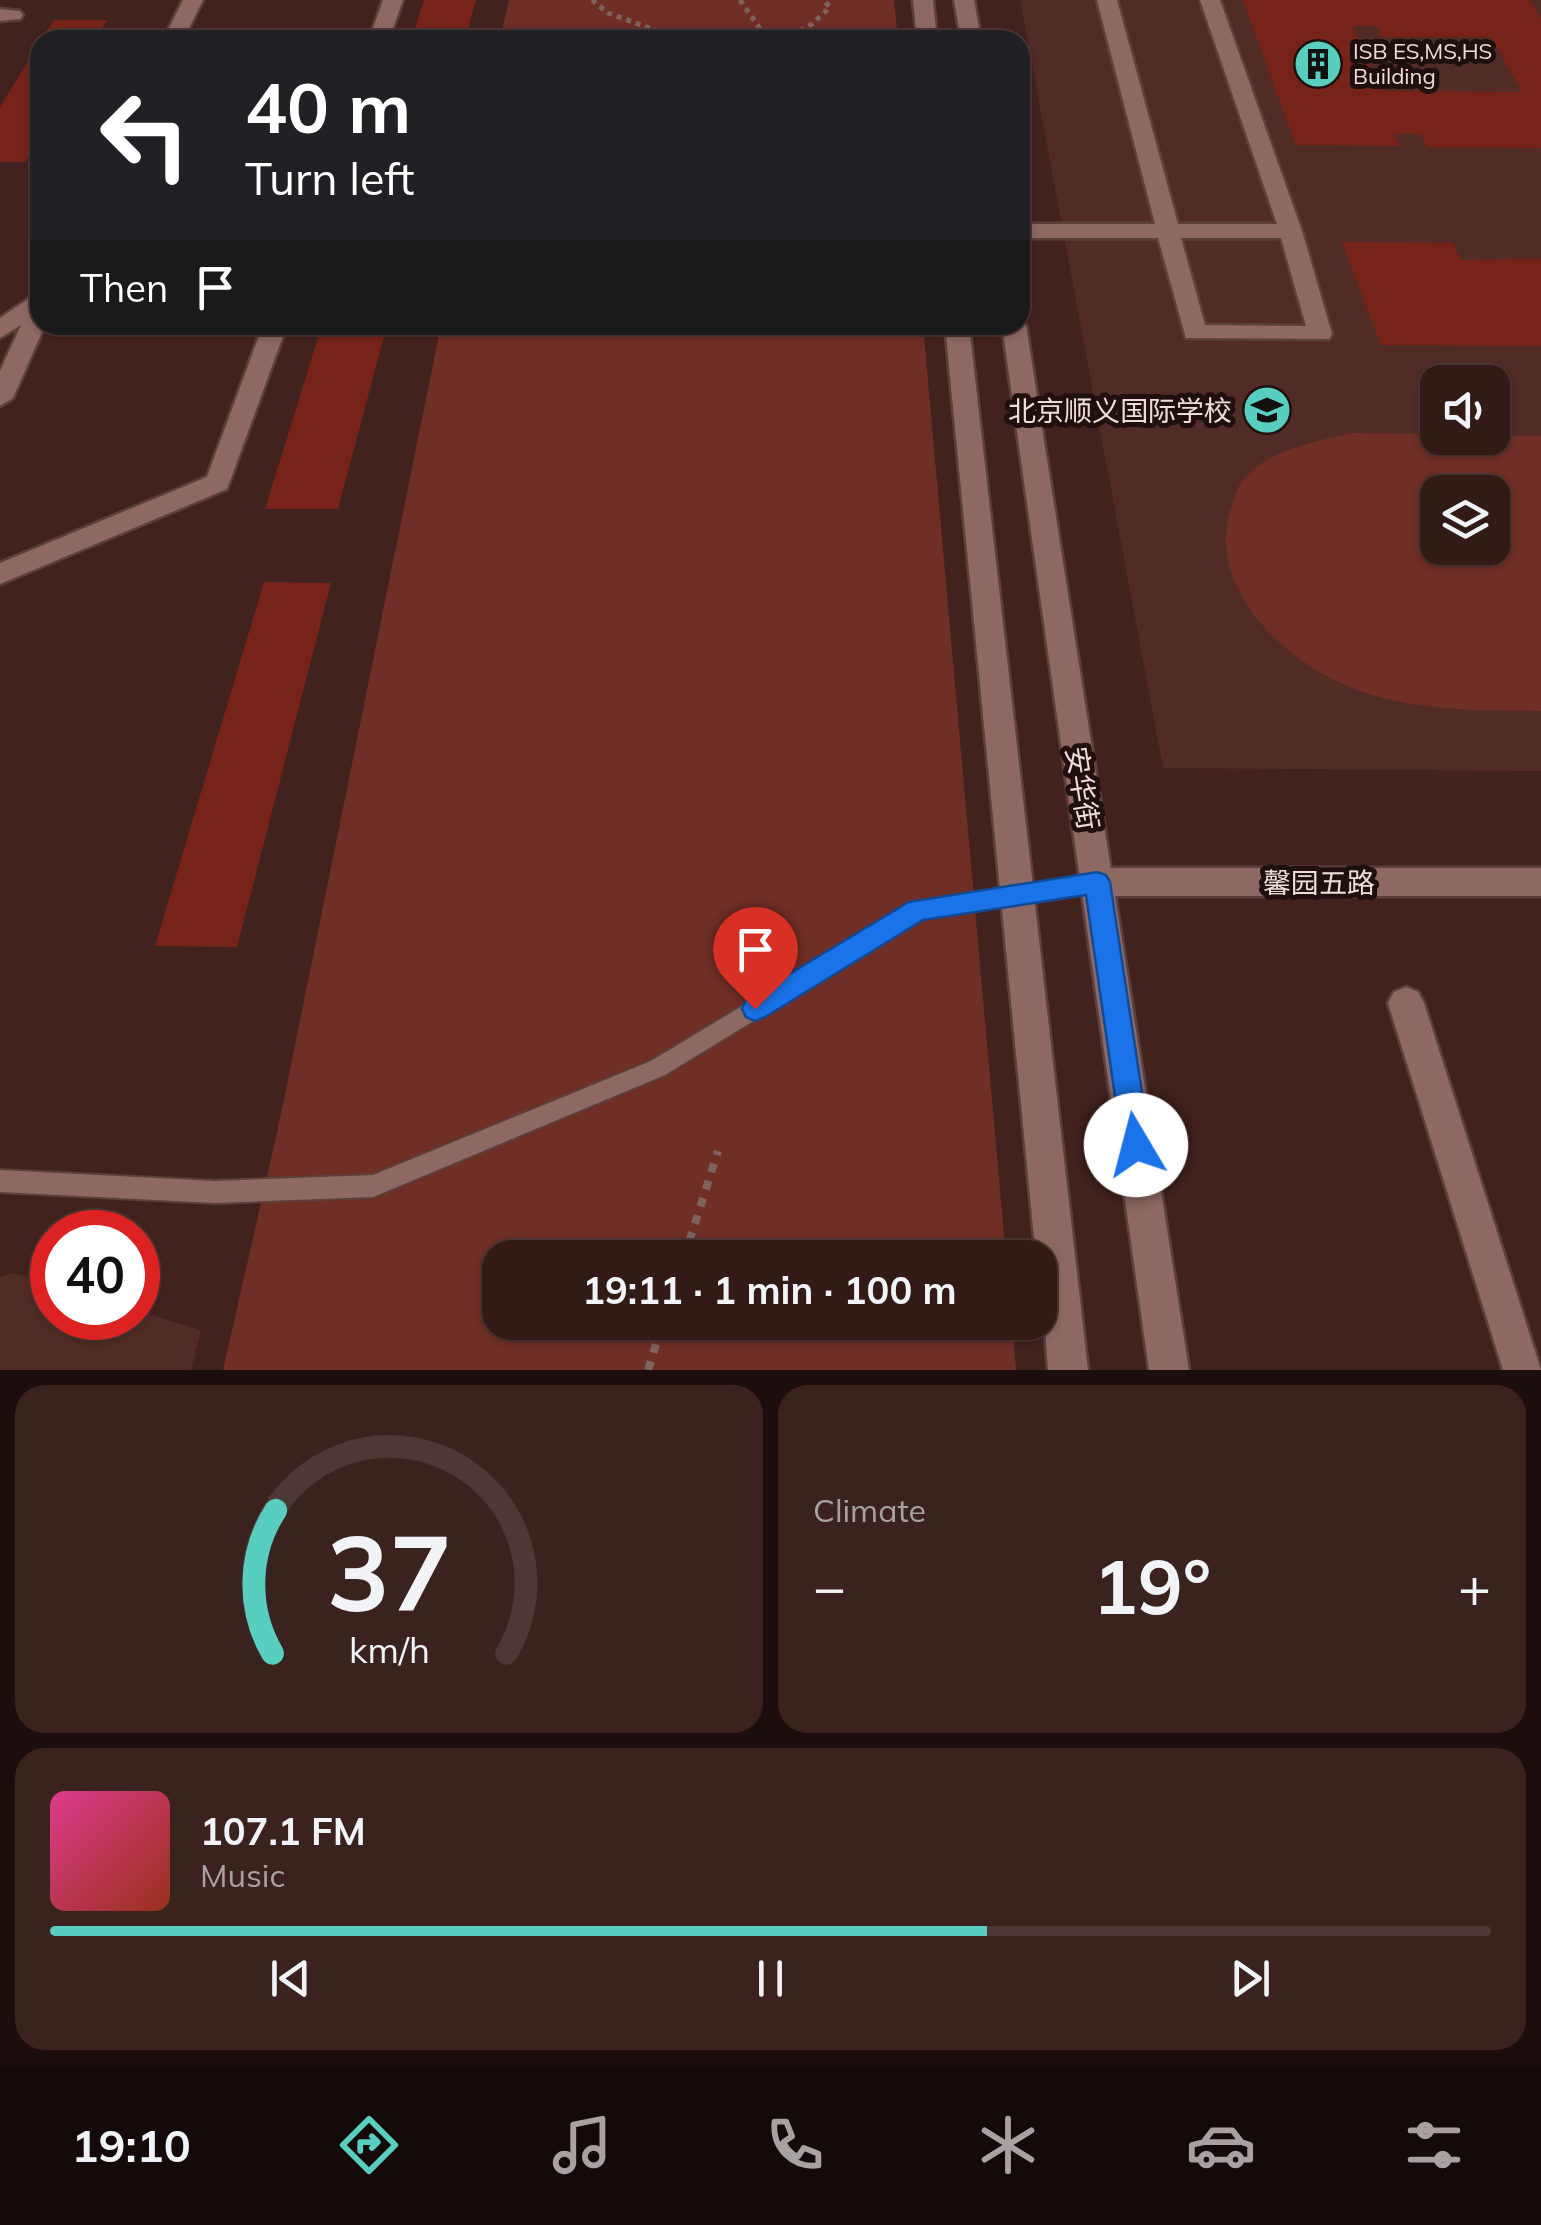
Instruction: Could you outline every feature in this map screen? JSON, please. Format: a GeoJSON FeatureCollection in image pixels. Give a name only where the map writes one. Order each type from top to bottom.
{"type":"FeatureCollection","features":[{"type":"Feature","properties":{"kind":"street"},"geometry":{"type":"LineString","coordinates":[[178,30],[193,0]]}},
{"type":"Feature","properties":{"kind":"street"},"geometry":{"type":"LineString","coordinates":[[382,30],[393,0]]}},
{"type":"Feature","properties":{"kind":"street"},"geometry":{"type":"LineString","coordinates":[[923,0],[927,30]]}},
{"type":"Feature","properties":{"kind":"street"},"geometry":{"type":"LineString","coordinates":[[964,0],[968,30]]}},
{"type":"Feature","properties":{"kind":"street"},"geometry":{"type":"LineString","coordinates":[[1107,0],[1195,333],[1320,334],[1291,231],[1210,0]]}},
{"type":"Feature","properties":{"kind":"street"},"geometry":{"type":"LineString","coordinates":[[1030,231],[1291,231]]}},
{"type":"Feature","properties":{"kind":"street"},"geometry":{"type":"LineString","coordinates":[[0,330],[30,306]]}},
{"type":"Feature","properties":{"kind":"street"},"geometry":{"type":"LineString","coordinates":[[0,398],[30,332]]}},
{"type":"Feature","properties":{"kind":"street"},"geometry":{"type":"LineString","coordinates":[[0,574],[218,483],[271,335]]}},
{"type":"Feature","properties":{"kind":"street"},"geometry":{"type":"LineString","coordinates":[[958,335],[1068,1370]]}},
{"type":"Feature","properties":{"kind":"street","name":"安华街"},"geometry":{"type":"LineString","coordinates":[[1015,335],[1169,1370]]}},
{"type":"Feature","properties":{"kind":"street","name":"馨园五路"},"geometry":{"type":"LineString","coordinates":[[1097,882],[1541,882]]}},
{"type":"Feature","properties":{"kind":"street"},"geometry":{"type":"LineString","coordinates":[[1406,1003],[1522,1370]]}},
{"type":"Feature","properties":{"kind":"lane"},"geometry":{"type":"LineString","coordinates":[[0,1180],[215,1192],[373,1186],[658,1068],[918,910],[1097,882]]}},
{"type":"Feature","properties":{"kind":"path"},"geometry":{"type":"LineString","coordinates":[[592,0],[608,12],[656,30]]}},
{"type":"Feature","properties":{"kind":"path"},"geometry":{"type":"LineString","coordinates":[[740,0],[761,30]]}},
{"type":"Feature","properties":{"kind":"path"},"geometry":{"type":"LineString","coordinates":[[799,30],[830,7],[824,0]]}},
{"type":"Feature","properties":{"kind":"path"},"geometry":{"type":"LineString","coordinates":[[690,1240],[718,1151]]}},
{"type":"Feature","properties":{"kind":"path"},"geometry":{"type":"LineString","coordinates":[[648,1370],[657,1340]]}},
{"type":"Feature","properties":{"kind":"shaded area"},"geometry":{"type":"Polygon","coordinates":[[[509,0],[894,0],[897,30],[502,30],[509,0]]]}},
{"type":"Feature","properties":{"kind":"shaded area","name":"北京顺义国际学校"},"geometry":{"type":"Polygon","coordinates":[[[1020,0],[1541,0],[1541,771],[1163,768],[1030,54],[1030,30],[1026,30],[1020,0]]]}},
{"type":"Feature","properties":{"kind":"shaded area"},"geometry":{"type":"Polygon","coordinates":[[[439,335],[924,335],[1004,1240],[482,1240],[482,1340],[1013,1340],[1016,1370],[223,1370],[280,1119],[439,335]]]}},
{"type":"Feature","properties":{"kind":"shaded area"},"geometry":{"type":"Polygon","coordinates":[[[1353,433],[1420,434],[1420,455],[1510,455],[1510,436],[1541,436],[1541,711],[1438,707],[1362,692],[1314,668],[1268,631],[1236,584],[1228,558],[1226,530],[1241,483],[1253,470],[1308,443],[1353,433]]]}},
{"type":"Feature","properties":{"kind":"shaded area"},"geometry":{"type":"Polygon","coordinates":[[[14,1273],[30,1278],[30,1340],[160,1340],[160,1318],[201,1330],[191,1370],[0,1370],[0,1277],[14,1273]]]}},
{"type":"Feature","properties":{"kind":"building"},"geometry":{"type":"Polygon","coordinates":[[[424,0],[476,0],[468,30],[414,30],[424,0]]]}},
{"type":"Feature","properties":{"kind":"building","name":"ISB ES,MS,HS Building"},"geometry":{"type":"Polygon","coordinates":[[[1243,0],[1530,0],[1541,18],[1541,148],[1427,147],[1421,134],[1394,134],[1400,146],[1296,145],[1243,0]],[[1352,26],[1382,91],[1522,92],[1491,37],[1382,37],[1377,26],[1352,26]]]}},
{"type":"Feature","properties":{"kind":"building"},"geometry":{"type":"Polygon","coordinates":[[[54,20],[107,20],[101,30],[48,30],[54,20]]]}},
{"type":"Feature","properties":{"kind":"building"},"geometry":{"type":"Polygon","coordinates":[[[30,58],[30,153],[25,162],[0,162],[0,107],[30,58]]]}},
{"type":"Feature","properties":{"kind":"building"},"geometry":{"type":"Polygon","coordinates":[[[1342,242],[1453,243],[1461,260],[1541,259],[1541,346],[1381,345],[1342,242]]]}},
{"type":"Feature","properties":{"kind":"building"},"geometry":{"type":"Polygon","coordinates":[[[319,335],[384,335],[338,509],[265,509],[319,335]]]}},
{"type":"Feature","properties":{"kind":"building"},"geometry":{"type":"Polygon","coordinates":[[[264,582],[331,583],[237,947],[155,946],[264,582]]]}},
{"type":"Feature","properties":{"kind":"place","name":"ISB ES,MS,HS Building"},"geometry":{"type":"Point","coordinates":[1318,64]}},
{"type":"Feature","properties":{"kind":"place","name":"北京顺义国际学校"},"geometry":{"type":"Point","coordinates":[1267,410]}},
{"type":"Feature","properties":{"kind":"route"},"geometry":{"type":"LineString","coordinates":[[755,1009],[918,910],[1097,882],[1136,1145]]}}]}
